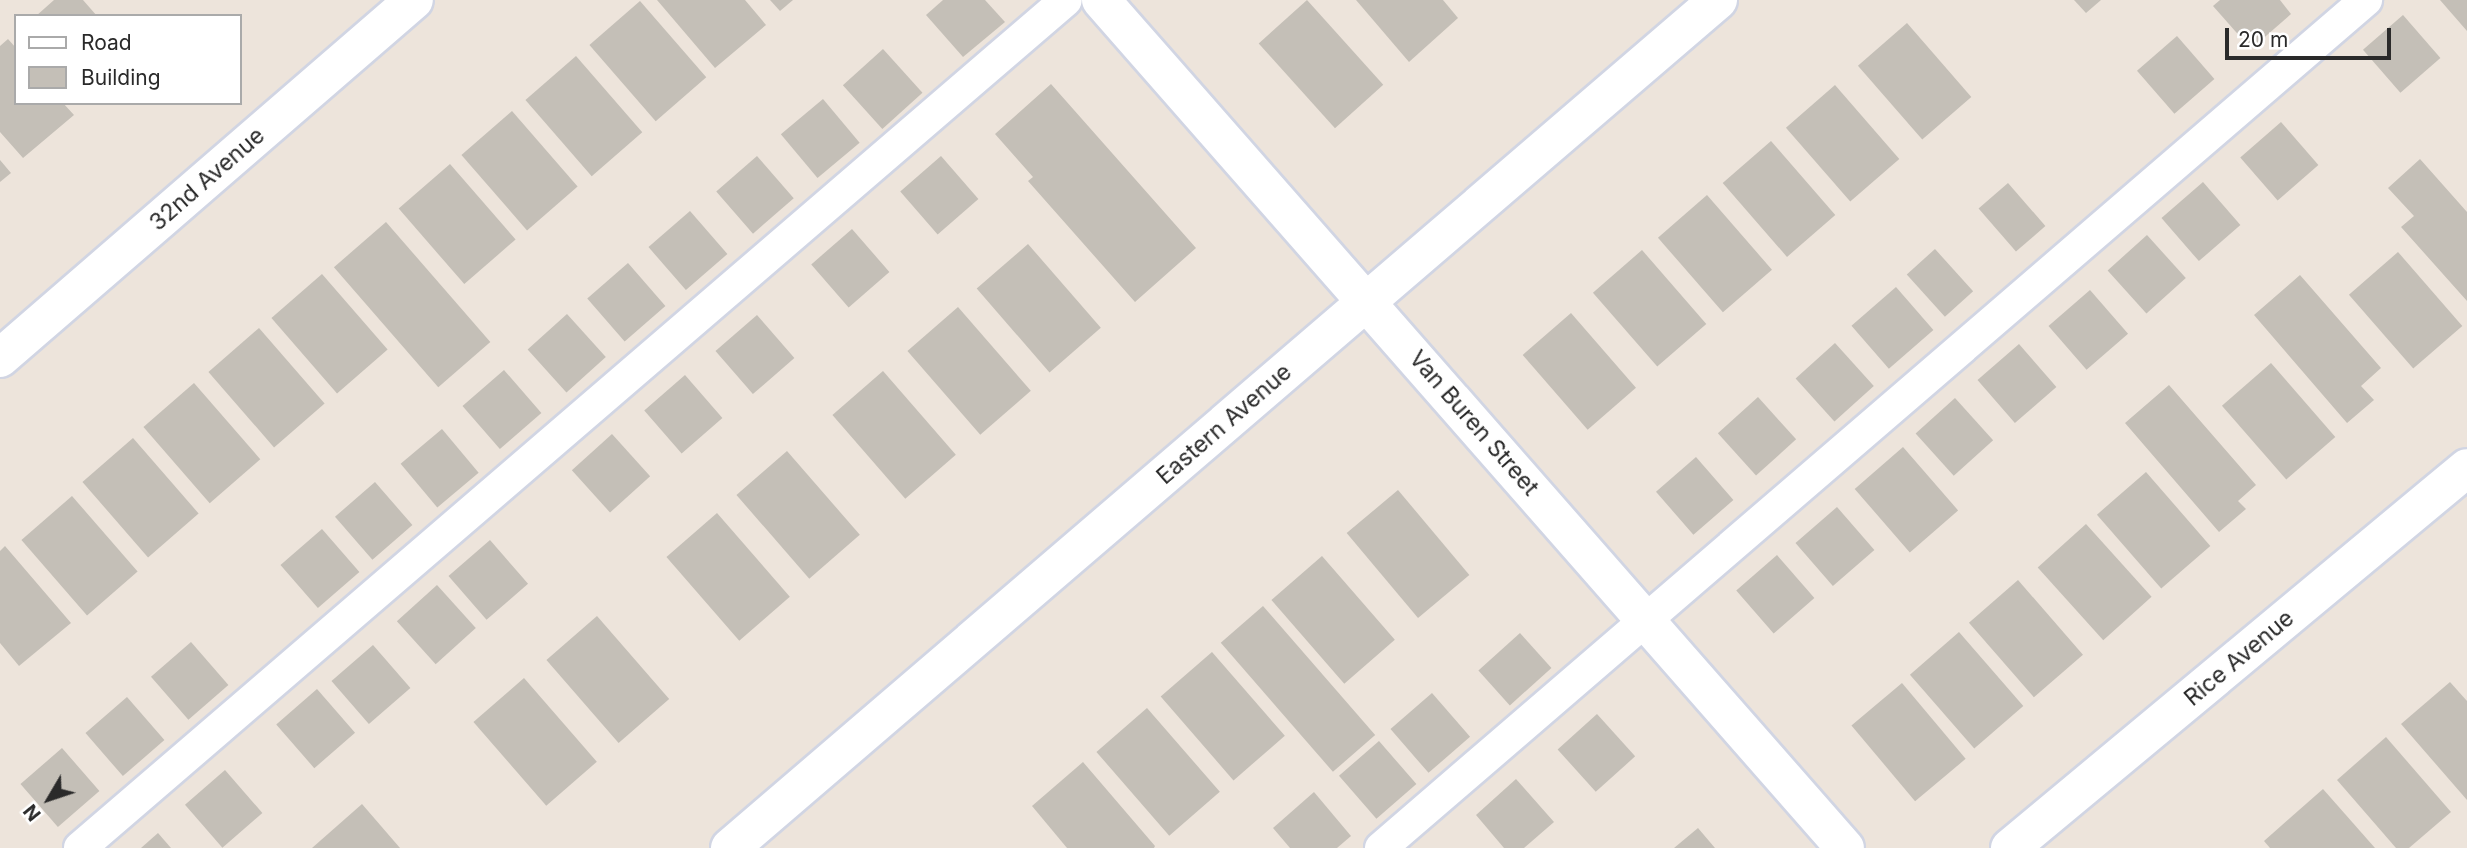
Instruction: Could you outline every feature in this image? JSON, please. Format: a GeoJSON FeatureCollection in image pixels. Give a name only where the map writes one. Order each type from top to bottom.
{"type":"FeatureCollection","features":[{"type":"Feature","properties":{"kind":"street","name":"32nd Avenue"},"geometry":{"type":"LineString","coordinates":[[0,358],[414,0]]}},
{"type":"Feature","properties":{"kind":"street","name":"Van Buren Street"},"geometry":{"type":"LineString","coordinates":[[1101,0],[1368,301],[1845,848]]}},
{"type":"Feature","properties":{"kind":"street","name":"Eastern Avenue"},"geometry":{"type":"LineString","coordinates":[[730,848],[1718,0]]}},
{"type":"Feature","properties":{"kind":"street","name":"Rice Avenue"},"geometry":{"type":"LineString","coordinates":[[2010,848],[2467,468]]}},
{"type":"Feature","properties":{"kind":"lane"},"geometry":{"type":"LineString","coordinates":[[80,848],[1066,0]]}},
{"type":"Feature","properties":{"kind":"lane"},"geometry":{"type":"LineString","coordinates":[[1381,848],[2366,0]]}},
{"type":"Feature","properties":{"kind":"building"},"geometry":{"type":"Polygon","coordinates":[[[54,0],[83,0],[95,14],[38,14],[54,0]]]}},
{"type":"Feature","properties":{"kind":"building"},"geometry":{"type":"Polygon","coordinates":[[[657,0],[745,0],[766,25],[715,68],[657,0]]]}},
{"type":"Feature","properties":{"kind":"building"},"geometry":{"type":"Polygon","coordinates":[[[770,0],[793,0],[780,11],[770,0]]]}},
{"type":"Feature","properties":{"kind":"building"},"geometry":{"type":"Polygon","coordinates":[[[943,0],[985,0],[1005,22],[963,57],[926,15],[943,0]]]}},
{"type":"Feature","properties":{"kind":"building"},"geometry":{"type":"Polygon","coordinates":[[[1307,0],[1383,85],[1335,128],[1259,43],[1307,0]]]}},
{"type":"Feature","properties":{"kind":"building"},"geometry":{"type":"Polygon","coordinates":[[[1356,0],[1443,0],[1458,18],[1409,62],[1356,0]]]}},
{"type":"Feature","properties":{"kind":"building"},"geometry":{"type":"Polygon","coordinates":[[[2074,0],[2101,0],[2086,13],[2074,0]]]}},
{"type":"Feature","properties":{"kind":"building"},"geometry":{"type":"Polygon","coordinates":[[[2220,0],[2280,0],[2291,14],[2251,49],[2213,6],[2220,0]]]}},
{"type":"Feature","properties":{"kind":"building"},"geometry":{"type":"Polygon","coordinates":[[[2440,0],[2467,0],[2467,31],[2440,0]]]}},
{"type":"Feature","properties":{"kind":"building"},"geometry":{"type":"Polygon","coordinates":[[[640,1],[706,77],[656,121],[589,45],[640,1]]]}},
{"type":"Feature","properties":{"kind":"building"},"geometry":{"type":"Polygon","coordinates":[[[2403,15],[2440,58],[2400,93],[2363,50],[2403,15]]]}},
{"type":"Feature","properties":{"kind":"building"},"geometry":{"type":"Polygon","coordinates":[[[1907,23],[1971,97],[1922,140],[1858,66],[1907,23]]]}},
{"type":"Feature","properties":{"kind":"building"},"geometry":{"type":"Polygon","coordinates":[[[2177,36],[2214,79],[2174,114],[2137,71],[2177,36]]]}},
{"type":"Feature","properties":{"kind":"building"},"geometry":{"type":"Polygon","coordinates":[[[8,39],[14,46],[14,105],[65,105],[74,115],[23,158],[0,132],[0,46],[8,39]]]}},
{"type":"Feature","properties":{"kind":"building"},"geometry":{"type":"Polygon","coordinates":[[[883,49],[922,93],[882,129],[843,85],[883,49]]]}},
{"type":"Feature","properties":{"kind":"building"},"geometry":{"type":"Polygon","coordinates":[[[576,56],[642,132],[592,176],[525,100],[576,56]]]}},
{"type":"Feature","properties":{"kind":"building"},"geometry":{"type":"Polygon","coordinates":[[[1051,84],[1196,248],[1135,302],[1028,181],[1033,177],[995,134],[1051,84]]]}},
{"type":"Feature","properties":{"kind":"building"},"geometry":{"type":"Polygon","coordinates":[[[1835,85],[1899,159],[1850,202],[1786,128],[1835,85]]]}},
{"type":"Feature","properties":{"kind":"building"},"geometry":{"type":"Polygon","coordinates":[[[823,99],[860,143],[818,178],[781,134],[823,99]]]}},
{"type":"Feature","properties":{"kind":"building"},"geometry":{"type":"Polygon","coordinates":[[[512,111],[578,186],[527,230],[461,155],[512,111]]]}},
{"type":"Feature","properties":{"kind":"building"},"geometry":{"type":"Polygon","coordinates":[[[2281,122],[2318,165],[2278,200],[2240,157],[2281,122]]]}},
{"type":"Feature","properties":{"kind":"building"},"geometry":{"type":"Polygon","coordinates":[[[1771,141],[1835,215],[1787,257],[1723,183],[1771,141]]]}},
{"type":"Feature","properties":{"kind":"building"},"geometry":{"type":"Polygon","coordinates":[[[757,156],[794,198],[753,234],[716,191],[757,156]]]}},
{"type":"Feature","properties":{"kind":"building"},"geometry":{"type":"Polygon","coordinates":[[[941,156],[978,199],[938,234],[900,191],[941,156]]]}},
{"type":"Feature","properties":{"kind":"building"},"geometry":{"type":"Polygon","coordinates":[[[2420,159],[2467,212],[2467,301],[2401,227],[2414,216],[2388,188],[2420,159]]]}},
{"type":"Feature","properties":{"kind":"building"},"geometry":{"type":"Polygon","coordinates":[[[0,160],[11,173],[0,182],[0,160]]]}},
{"type":"Feature","properties":{"kind":"building"},"geometry":{"type":"Polygon","coordinates":[[[450,164],[516,239],[464,284],[399,209],[450,164]]]}},
{"type":"Feature","properties":{"kind":"building"},"geometry":{"type":"Polygon","coordinates":[[[2203,182],[2240,225],[2199,261],[2161,218],[2203,182]]]}},
{"type":"Feature","properties":{"kind":"building"},"geometry":{"type":"Polygon","coordinates":[[[2008,183],[2045,226],[2016,252],[1979,209],[2008,183]]]}},
{"type":"Feature","properties":{"kind":"building"},"geometry":{"type":"Polygon","coordinates":[[[1707,195],[1772,270],[1723,312],[1658,238],[1707,195]]]}},
{"type":"Feature","properties":{"kind":"building"},"geometry":{"type":"Polygon","coordinates":[[[690,211],[727,254],[686,290],[648,247],[690,211]]]}},
{"type":"Feature","properties":{"kind":"building"},"geometry":{"type":"Polygon","coordinates":[[[386,222],[490,342],[438,387],[334,267],[386,222]]]}},
{"type":"Feature","properties":{"kind":"building"},"geometry":{"type":"Polygon","coordinates":[[[852,229],[889,272],[849,307],[811,264],[852,229]]]}},
{"type":"Feature","properties":{"kind":"building"},"geometry":{"type":"Polygon","coordinates":[[[2147,235],[2186,278],[2146,314],[2108,270],[2147,235]]]}},
{"type":"Feature","properties":{"kind":"building"},"geometry":{"type":"Polygon","coordinates":[[[1028,244],[1101,328],[1050,372],[977,289],[1028,244]]]}},
{"type":"Feature","properties":{"kind":"building"},"geometry":{"type":"Polygon","coordinates":[[[1935,249],[1973,291],[1945,317],[1907,274],[1935,249]]]}},
{"type":"Feature","properties":{"kind":"building"},"geometry":{"type":"Polygon","coordinates":[[[1642,250],[1706,324],[1657,367],[1593,293],[1642,250]]]}},
{"type":"Feature","properties":{"kind":"building"},"geometry":{"type":"Polygon","coordinates":[[[2398,252],[2462,326],[2413,369],[2349,295],[2398,252]]]}},
{"type":"Feature","properties":{"kind":"building"},"geometry":{"type":"Polygon","coordinates":[[[628,263],[665,306],[625,341],[587,298],[628,263]]]}},
{"type":"Feature","properties":{"kind":"building"},"geometry":{"type":"Polygon","coordinates":[[[322,274],[388,349],[337,393],[271,318],[322,274]]]}},
{"type":"Feature","properties":{"kind":"building"},"geometry":{"type":"Polygon","coordinates":[[[2300,275],[2381,368],[2361,386],[2374,400],[2347,423],[2254,315],[2300,275]]]}},
{"type":"Feature","properties":{"kind":"building"},"geometry":{"type":"Polygon","coordinates":[[[1896,287],[1933,330],[1889,369],[1851,326],[1896,287]]]}},
{"type":"Feature","properties":{"kind":"building"},"geometry":{"type":"Polygon","coordinates":[[[2090,290],[2128,334],[2087,370],[2048,326],[2090,290]]]}},
{"type":"Feature","properties":{"kind":"building"},"geometry":{"type":"Polygon","coordinates":[[[958,307],[1031,391],[980,435],[907,351],[958,307]]]}},
{"type":"Feature","properties":{"kind":"building"},"geometry":{"type":"Polygon","coordinates":[[[1571,313],[1636,388],[1588,430],[1523,355],[1571,313]]]}},
{"type":"Feature","properties":{"kind":"building"},"geometry":{"type":"Polygon","coordinates":[[[567,314],[606,357],[566,393],[528,349],[567,314]]]}},
{"type":"Feature","properties":{"kind":"building"},"geometry":{"type":"Polygon","coordinates":[[[757,315],[794,358],[753,394],[715,351],[757,315]]]}},
{"type":"Feature","properties":{"kind":"building"},"geometry":{"type":"Polygon","coordinates":[[[259,328],[325,403],[274,447],[208,372],[259,328]]]}},
{"type":"Feature","properties":{"kind":"building"},"geometry":{"type":"Polygon","coordinates":[[[1835,343],[1874,386],[1834,422],[1796,378],[1835,343]]]}},
{"type":"Feature","properties":{"kind":"building"},"geometry":{"type":"Polygon","coordinates":[[[2019,344],[2056,387],[2015,423],[1977,380],[2019,344]]]}},
{"type":"Feature","properties":{"kind":"building"},"geometry":{"type":"Polygon","coordinates":[[[2271,363],[2335,437],[2286,480],[2222,406],[2271,363]]]}},
{"type":"Feature","properties":{"kind":"building"},"geometry":{"type":"Polygon","coordinates":[[[504,370],[541,413],[500,449],[462,406],[504,370]]]}},
{"type":"Feature","properties":{"kind":"building"},"geometry":{"type":"Polygon","coordinates":[[[883,371],[956,455],[905,499],[832,415],[883,371]]]}},
{"type":"Feature","properties":{"kind":"building"},"geometry":{"type":"Polygon","coordinates":[[[685,375],[722,418],[682,453],[644,410],[685,375]]]}},
{"type":"Feature","properties":{"kind":"building"},"geometry":{"type":"Polygon","coordinates":[[[194,383],[260,459],[210,503],[143,427],[194,383]]]}},
{"type":"Feature","properties":{"kind":"building"},"geometry":{"type":"Polygon","coordinates":[[[2169,385],[2256,485],[2238,501],[2246,509],[2219,532],[2125,423],[2169,385]]]}},
{"type":"Feature","properties":{"kind":"building"},"geometry":{"type":"Polygon","coordinates":[[[1758,397],[1796,439],[1756,475],[1718,433],[1758,397]]]}},
{"type":"Feature","properties":{"kind":"building"},"geometry":{"type":"Polygon","coordinates":[[[1955,398],[1993,440],[1954,476],[1916,433],[1955,398]]]}},
{"type":"Feature","properties":{"kind":"building"},"geometry":{"type":"Polygon","coordinates":[[[442,429],[479,473],[437,507],[401,464],[442,429]]]}},
{"type":"Feature","properties":{"kind":"building"},"geometry":{"type":"Polygon","coordinates":[[[612,434],[650,476],[610,512],[572,470],[612,434]]]}},
{"type":"Feature","properties":{"kind":"building"},"geometry":{"type":"Polygon","coordinates":[[[133,438],[199,513],[148,557],[82,482],[133,438]]]}},
{"type":"Feature","properties":{"kind":"building"},"geometry":{"type":"Polygon","coordinates":[[[1903,447],[1958,510],[1910,552],[1855,489],[1903,447]]]}},
{"type":"Feature","properties":{"kind":"building"},"geometry":{"type":"Polygon","coordinates":[[[787,451],[860,535],[809,579],[736,495],[787,451]]]}},
{"type":"Feature","properties":{"kind":"building"},"geometry":{"type":"Polygon","coordinates":[[[1696,457],[1733,500],[1693,535],[1656,492],[1696,457]]]}},
{"type":"Feature","properties":{"kind":"building"},"geometry":{"type":"Polygon","coordinates":[[[2146,472],[2210,546],[2161,589],[2097,515],[2146,472]]]}},
{"type":"Feature","properties":{"kind":"building"},"geometry":{"type":"Polygon","coordinates":[[[375,482],[412,525],[372,560],[335,517],[375,482]]]}},
{"type":"Feature","properties":{"kind":"building"},"geometry":{"type":"Polygon","coordinates":[[[1398,490],[1469,575],[1418,618],[1347,533],[1398,490]]]}},
{"type":"Feature","properties":{"kind":"building"},"geometry":{"type":"Polygon","coordinates":[[[72,496],[138,571],[87,615],[21,540],[72,496]]]}},
{"type":"Feature","properties":{"kind":"building"},"geometry":{"type":"Polygon","coordinates":[[[1837,507],[1874,550],[1833,586],[1795,543],[1837,507]]]}},
{"type":"Feature","properties":{"kind":"building"},"geometry":{"type":"Polygon","coordinates":[[[717,513],[790,597],[739,641],[666,557],[717,513]]]}},
{"type":"Feature","properties":{"kind":"building"},"geometry":{"type":"Polygon","coordinates":[[[2086,524],[2152,597],[2103,640],[2038,567],[2086,524]]]}},
{"type":"Feature","properties":{"kind":"building"},"geometry":{"type":"Polygon","coordinates":[[[322,529],[359,572],[318,608],[280,565],[322,529]]]}},
{"type":"Feature","properties":{"kind":"building"},"geometry":{"type":"Polygon","coordinates":[[[490,540],[528,584],[487,620],[448,576],[490,540]]]}},
{"type":"Feature","properties":{"kind":"building"},"geometry":{"type":"Polygon","coordinates":[[[5,546],[71,623],[19,666],[0,643],[0,551],[5,546]]]}},
{"type":"Feature","properties":{"kind":"building"},"geometry":{"type":"Polygon","coordinates":[[[1777,555],[1814,598],[1774,633],[1736,590],[1777,555]]]}},
{"type":"Feature","properties":{"kind":"building"},"geometry":{"type":"Polygon","coordinates":[[[1322,556],[1395,640],[1344,684],[1271,600],[1322,556]]]}},
{"type":"Feature","properties":{"kind":"building"},"geometry":{"type":"Polygon","coordinates":[[[2018,580],[2083,655],[2034,697],[1969,623],[2018,580]]]}},
{"type":"Feature","properties":{"kind":"building"},"geometry":{"type":"Polygon","coordinates":[[[437,585],[476,628],[436,664],[397,621],[437,585]]]}},
{"type":"Feature","properties":{"kind":"building"},"geometry":{"type":"Polygon","coordinates":[[[1263,606],[1375,735],[1333,772],[1221,643],[1263,606]]]}},
{"type":"Feature","properties":{"kind":"building"},"geometry":{"type":"Polygon","coordinates":[[[597,616],[669,699],[619,743],[546,660],[597,616]]]}},
{"type":"Feature","properties":{"kind":"building"},"geometry":{"type":"Polygon","coordinates":[[[1959,632],[2023,706],[1974,749],[1910,675],[1959,632]]]}},
{"type":"Feature","properties":{"kind":"building"},"geometry":{"type":"Polygon","coordinates":[[[1520,633],[1551,668],[1510,705],[1478,670],[1520,633]]]}},
{"type":"Feature","properties":{"kind":"building"},"geometry":{"type":"Polygon","coordinates":[[[191,642],[228,685],[188,720],[151,677],[191,642]]]}},
{"type":"Feature","properties":{"kind":"building"},"geometry":{"type":"Polygon","coordinates":[[[373,645],[410,688],[369,724],[331,681],[373,645]]]}},
{"type":"Feature","properties":{"kind":"building"},"geometry":{"type":"Polygon","coordinates":[[[1212,652],[1285,736],[1234,780],[1161,697],[1212,652]]]}},
{"type":"Feature","properties":{"kind":"building"},"geometry":{"type":"Polygon","coordinates":[[[524,678],[597,762],[546,806],[473,722],[524,678]]]}},
{"type":"Feature","properties":{"kind":"building"},"geometry":{"type":"Polygon","coordinates":[[[2450,682],[2467,701],[2467,800],[2401,724],[2450,682]]]}},
{"type":"Feature","properties":{"kind":"building"},"geometry":{"type":"Polygon","coordinates":[[[1902,683],[1966,759],[1915,801],[1851,725],[1902,683]]]}},
{"type":"Feature","properties":{"kind":"building"},"geometry":{"type":"Polygon","coordinates":[[[317,689],[355,733],[314,768],[276,724],[317,689]]]}},
{"type":"Feature","properties":{"kind":"building"},"geometry":{"type":"Polygon","coordinates":[[[1432,693],[1470,737],[1429,773],[1390,729],[1432,693]]]}},
{"type":"Feature","properties":{"kind":"building"},"geometry":{"type":"Polygon","coordinates":[[[127,697],[164,740],[123,776],[85,733],[127,697]]]}},
{"type":"Feature","properties":{"kind":"building"},"geometry":{"type":"Polygon","coordinates":[[[1147,708],[1220,792],[1169,836],[1096,752],[1147,708]]]}},
{"type":"Feature","properties":{"kind":"building"},"geometry":{"type":"Polygon","coordinates":[[[1597,714],[1635,756],[1596,792],[1558,749],[1597,714]]]}},
{"type":"Feature","properties":{"kind":"building"},"geometry":{"type":"Polygon","coordinates":[[[2386,737],[2451,812],[2409,848],[2396,848],[2337,780],[2386,737]]]}},
{"type":"Feature","properties":{"kind":"building"},"geometry":{"type":"Polygon","coordinates":[[[1379,741],[1416,784],[1376,819],[1339,776],[1379,741]]]}},
{"type":"Feature","properties":{"kind":"building"},"geometry":{"type":"Polygon","coordinates":[[[62,748],[99,791],[58,827],[20,784],[62,748]]]}},
{"type":"Feature","properties":{"kind":"building"},"geometry":{"type":"Polygon","coordinates":[[[1083,762],[1154,848],[1067,848],[1032,806],[1083,762]]]}},
{"type":"Feature","properties":{"kind":"building"},"geometry":{"type":"Polygon","coordinates":[[[225,770],[262,813],[222,848],[185,805],[225,770]]]}},
{"type":"Feature","properties":{"kind":"building"},"geometry":{"type":"Polygon","coordinates":[[[1516,779],[1554,822],[1524,848],[1504,848],[1476,815],[1516,779]]]}},
{"type":"Feature","properties":{"kind":"building"},"geometry":{"type":"Polygon","coordinates":[[[2323,789],[2375,848],[2270,848],[2264,841],[2323,789]]]}},
{"type":"Feature","properties":{"kind":"building"},"geometry":{"type":"Polygon","coordinates":[[[1314,792],[1351,836],[1337,848],[1290,848],[1273,828],[1314,792]]]}},
{"type":"Feature","properties":{"kind":"building"},"geometry":{"type":"Polygon","coordinates":[[[362,804],[400,848],[312,848],[362,804]]]}},
{"type":"Feature","properties":{"kind":"building"},"geometry":{"type":"Polygon","coordinates":[[[1698,828],[1715,848],[1674,848],[1698,828]]]}},
{"type":"Feature","properties":{"kind":"building"},"geometry":{"type":"Polygon","coordinates":[[[158,833],[171,848],[141,848],[158,833]]]}}]}
